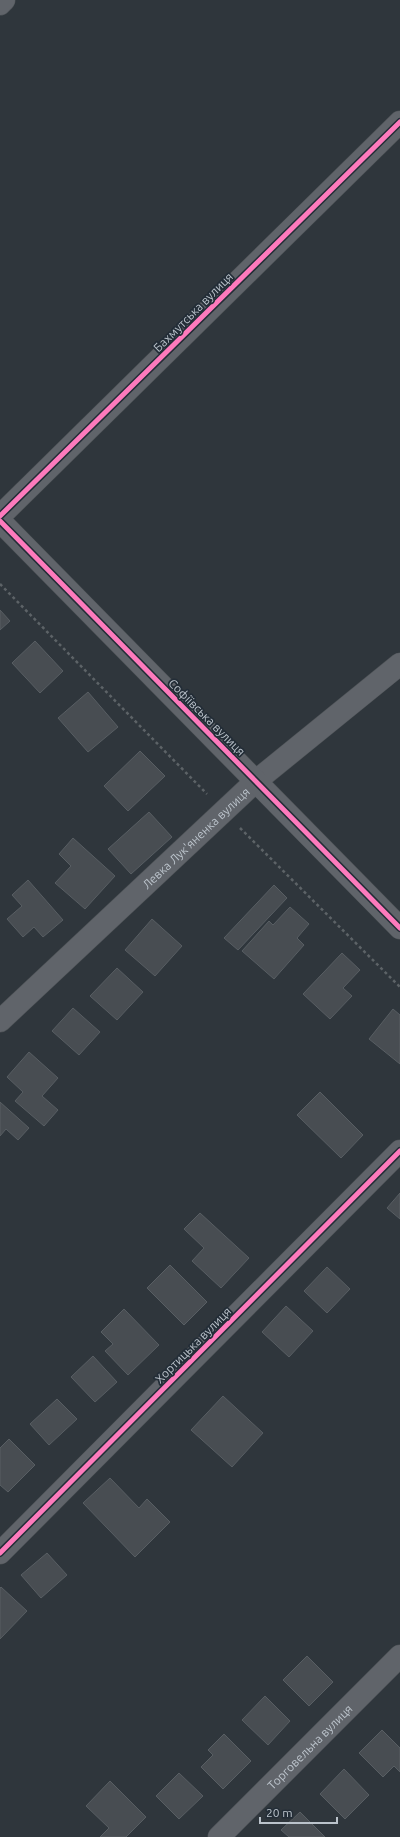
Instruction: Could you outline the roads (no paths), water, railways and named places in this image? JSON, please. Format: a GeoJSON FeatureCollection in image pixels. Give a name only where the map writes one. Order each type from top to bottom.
{"type":"FeatureCollection","features":[{"type":"Feature","properties":{"kind":"street"},"geometry":{"type":"LineString","coordinates":[[0,4],[4,0]]}},
{"type":"Feature","properties":{"kind":"street","name":"Бахмутська вулиця"},"geometry":{"type":"LineString","coordinates":[[0,516],[400,122]]}},
{"type":"Feature","properties":{"kind":"street","name":"Софіївська вулиця"},"geometry":{"type":"LineString","coordinates":[[0,521],[400,928]]}},
{"type":"Feature","properties":{"kind":"street","name":"Левка Лук'яненка вулиця"},"geometry":{"type":"LineString","coordinates":[[0,1021],[256,781],[400,664]]}},
{"type":"Feature","properties":{"kind":"street","name":"Хортицька вулиця"},"geometry":{"type":"LineString","coordinates":[[0,1553],[400,1151]]}},
{"type":"Feature","properties":{"kind":"street","name":"Торговельна вулиця"},"geometry":{"type":"LineString","coordinates":[[219,1837],[400,1656]]}}]}
